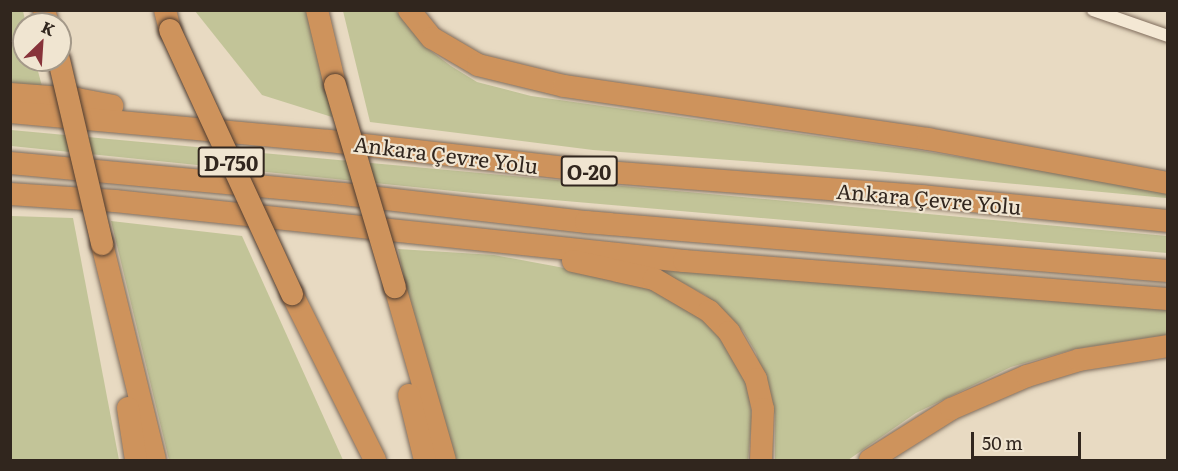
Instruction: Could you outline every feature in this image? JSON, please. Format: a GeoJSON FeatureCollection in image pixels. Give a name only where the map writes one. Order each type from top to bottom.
{"type":"FeatureCollection","features":[{"type":"Feature","properties":{"kind":"highway"},"geometry":{"type":"LineString","coordinates":[[317,10],[340,83],[390,288],[425,460]]}},
{"type":"Feature","properties":{"kind":"highway"},"geometry":{"type":"LineString","coordinates":[[330,10],[340,83]]}},
{"type":"Feature","properties":{"kind":"highway"},"geometry":{"type":"LineString","coordinates":[[409,10],[432,38],[478,65],[564,86],[928,139],[1167,183]]}},
{"type":"Feature","properties":{"kind":"highway","name":"D-750"},"geometry":{"type":"LineString","coordinates":[[168,20],[292,294],[375,460]]}},
{"type":"Feature","properties":{"kind":"highway"},"geometry":{"type":"LineString","coordinates":[[62,72],[155,460]]}},
{"type":"Feature","properties":{"kind":"highway"},"geometry":{"type":"LineString","coordinates":[[10,94],[77,99],[233,132]]}},
{"type":"Feature","properties":{"kind":"highway","name":"Ankara Çevre Yolu"},"geometry":{"type":"LineString","coordinates":[[10,112],[233,132],[594,171],[922,196],[1167,221]]}},
{"type":"Feature","properties":{"kind":"highway","name":"O-20"},"geometry":{"type":"LineString","coordinates":[[10,163],[308,190],[586,222],[1167,272]]}},
{"type":"Feature","properties":{"kind":"highway"},"geometry":{"type":"LineString","coordinates":[[10,194],[114,201],[684,261],[1167,299]]}},
{"type":"Feature","properties":{"kind":"highway"},"geometry":{"type":"LineString","coordinates":[[10,202],[114,201]]}},
{"type":"Feature","properties":{"kind":"highway"},"geometry":{"type":"LineString","coordinates":[[281,218],[400,239],[492,246],[654,279],[709,311],[744,352],[756,379],[763,409],[761,460]]}},
{"type":"Feature","properties":{"kind":"highway"},"geometry":{"type":"LineString","coordinates":[[102,244],[136,460]]}},
{"type":"Feature","properties":{"kind":"highway"},"geometry":{"type":"LineString","coordinates":[[390,288],[445,460]]}},
{"type":"Feature","properties":{"kind":"highway"},"geometry":{"type":"LineString","coordinates":[[870,460],[951,409],[1027,376],[1079,360],[1167,346]]}},
{"type":"Feature","properties":{"kind":"street"},"geometry":{"type":"LineString","coordinates":[[1093,10],[1167,36]]}},
{"type":"Feature","properties":{"kind":"green space"},"geometry":{"type":"Polygon","coordinates":[[[10,11],[23,11],[12,12],[12,72],[38,72],[43,90],[11,87],[10,11]]]}},
{"type":"Feature","properties":{"kind":"green space"},"geometry":{"type":"Polygon","coordinates":[[[195,11],[309,11],[332,117],[262,95],[195,11]]]}},
{"type":"Feature","properties":{"kind":"green space"},"geometry":{"type":"Polygon","coordinates":[[[343,11],[396,11],[424,46],[451,66],[477,82],[531,96],[923,151],[1167,191],[1166,198],[865,170],[593,150],[370,122],[343,11]]]}},
{"type":"Feature","properties":{"kind":"green space"},"geometry":{"type":"Polygon","coordinates":[[[11,130],[1167,236],[1167,253],[473,193],[11,146],[11,130]]]}},
{"type":"Feature","properties":{"kind":"green space"},"geometry":{"type":"Polygon","coordinates":[[[11,216],[73,218],[119,460],[11,460],[11,216]]]}},
{"type":"Feature","properties":{"kind":"green space"},"geometry":{"type":"Polygon","coordinates":[[[111,221],[242,236],[343,460],[169,460],[111,221]]]}},
{"type":"Feature","properties":{"kind":"green space"},"geometry":{"type":"Polygon","coordinates":[[[398,249],[494,255],[559,267],[627,281],[685,302],[720,334],[748,386],[752,418],[748,460],[454,460],[414,323],[398,249]]]}},
{"type":"Feature","properties":{"kind":"green space"},"geometry":{"type":"Polygon","coordinates":[[[659,270],[1167,308],[1167,335],[1075,349],[1011,367],[916,413],[848,460],[775,460],[775,415],[756,353],[743,331],[705,295],[659,270]]]}}]}
